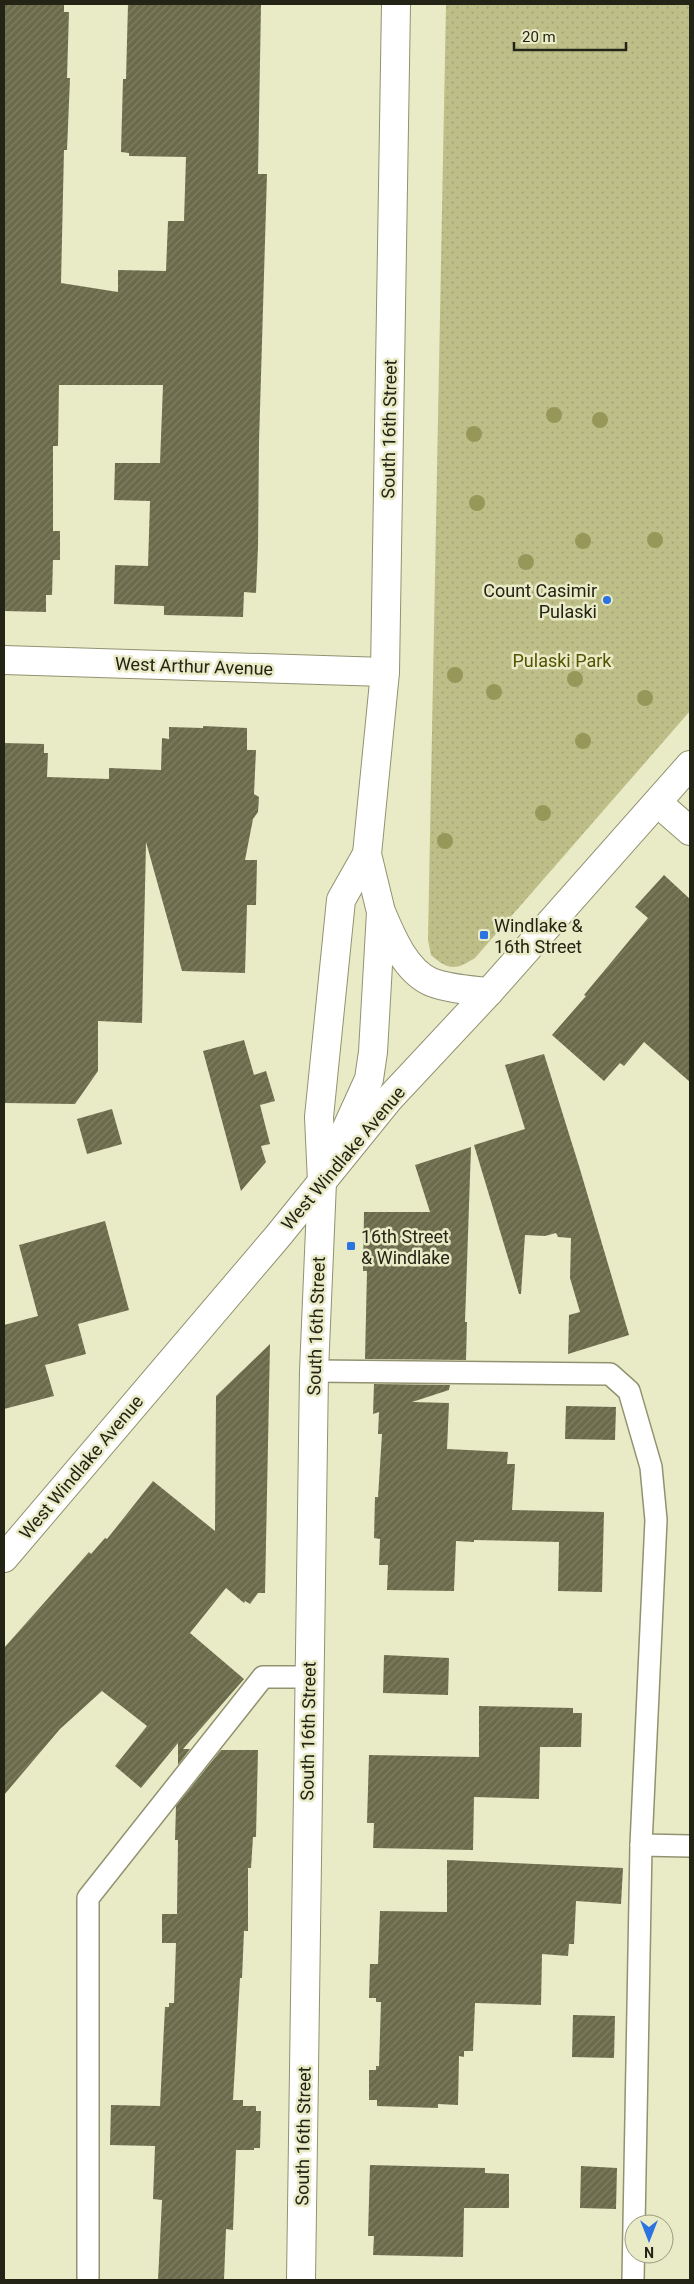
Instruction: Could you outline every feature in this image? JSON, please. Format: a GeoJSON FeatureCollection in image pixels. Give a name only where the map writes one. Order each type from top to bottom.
{"type":"FeatureCollection","features":[{"type":"Feature","properties":{"kind":"street","name":"South 16th Street"},"geometry":{"type":"LineString","coordinates":[[322,1182],[369,1079],[373,1052],[381,912],[367,854],[385,672],[396,4]]}},
{"type":"Feature","properties":{"kind":"street","name":"West Arthur Avenue"},"geometry":{"type":"LineString","coordinates":[[4,660],[385,672]]}},
{"type":"Feature","properties":{"kind":"street","name":"West Windlake Avenue"},"geometry":{"type":"LineString","coordinates":[[4,1558],[322,1182],[389,1099],[488,992],[690,765]]}},
{"type":"Feature","properties":{"kind":"street"},"geometry":{"type":"LineString","coordinates":[[658,803],[690,831]]}},
{"type":"Feature","properties":{"kind":"street","name":"South 16th Street"},"geometry":{"type":"LineString","coordinates":[[301,2280],[314,1371],[322,1182],[319,1117],[341,900],[367,854]]}},
{"type":"Feature","properties":{"kind":"street"},"geometry":{"type":"LineString","coordinates":[[381,912],[394,942],[417,972],[430,982],[488,992]]}},
{"type":"Feature","properties":{"kind":"lane"},"geometry":{"type":"LineString","coordinates":[[314,1371],[610,1374],[630,1391],[651,1467],[656,1520],[641,1845],[633,2280]]}},
{"type":"Feature","properties":{"kind":"lane"},"geometry":{"type":"LineString","coordinates":[[88,2280],[88,1898],[263,1677],[309,1678]]}},
{"type":"Feature","properties":{"kind":"lane"},"geometry":{"type":"LineString","coordinates":[[641,1845],[690,1846]]}},
{"type":"Feature","properties":{"kind":"green space","name":"Pulaski Park"},"geometry":{"type":"Polygon","coordinates":[[[446,4],[690,4],[690,711],[475,958],[457,967],[443,964],[431,955],[428,940],[446,4]]]}},
{"type":"Feature","properties":{"kind":"building"},"geometry":{"type":"Polygon","coordinates":[[[4,4],[64,4],[64,12],[69,12],[67,78],[70,78],[67,150],[64,150],[61,283],[118,292],[118,270],[166,271],[168,221],[184,221],[186,157],[129,156],[129,153],[121,152],[123,79],[126,79],[128,4],[261,5],[258,174],[267,174],[259,443],[258,547],[256,593],[244,592],[243,617],[164,615],[164,606],[114,604],[115,565],[148,566],[150,501],[114,500],[115,463],[160,463],[163,385],[59,385],[58,446],[53,446],[53,531],[60,531],[60,560],[53,560],[52,595],[46,595],[46,612],[4,611],[4,4]]]}},
{"type":"Feature","properties":{"kind":"building"},"geometry":{"type":"Polygon","coordinates":[[[203,726],[247,728],[247,750],[256,750],[254,794],[259,797],[258,812],[253,819],[245,860],[257,860],[256,905],[247,905],[245,973],[182,971],[146,842],[142,1023],[98,1021],[98,1071],[75,1104],[4,1103],[4,743],[44,744],[44,753],[48,753],[47,777],[109,779],[109,768],[161,770],[162,738],[169,739],[169,727],[203,728],[203,726]]]}},
{"type":"Feature","properties":{"kind":"building"},"geometry":{"type":"Polygon","coordinates":[[[664,875],[690,899],[690,1082],[644,1042],[624,1066],[620,1063],[604,1081],[552,1035],[586,996],[584,995],[648,918],[635,907],[664,875]]]}},
{"type":"Feature","properties":{"kind":"building"},"geometry":{"type":"Polygon","coordinates":[[[244,1040],[254,1075],[266,1071],[275,1101],[260,1105],[270,1144],[261,1146],[266,1162],[241,1191],[203,1051],[244,1040]]]}},
{"type":"Feature","properties":{"kind":"building"},"geometry":{"type":"Polygon","coordinates":[[[544,1054],[629,1335],[568,1354],[569,1315],[580,1312],[570,1278],[571,1238],[558,1237],[556,1233],[545,1236],[525,1235],[521,1294],[519,1294],[474,1145],[525,1129],[505,1065],[544,1054]]]}},
{"type":"Feature","properties":{"kind":"building"},"geometry":{"type":"Polygon","coordinates":[[[112,1109],[122,1144],[87,1154],[77,1119],[112,1109]]]}},
{"type":"Feature","properties":{"kind":"building"},"geometry":{"type":"Polygon","coordinates":[[[471,1147],[465,1322],[467,1322],[466,1360],[365,1359],[367,1271],[363,1271],[364,1212],[430,1212],[415,1165],[471,1147]]]}},
{"type":"Feature","properties":{"kind":"building"},"geometry":{"type":"Polygon","coordinates":[[[105,1221],[129,1310],[78,1324],[86,1354],[45,1365],[54,1396],[4,1409],[4,1325],[38,1316],[19,1245],[105,1221]]]}},
{"type":"Feature","properties":{"kind":"building"},"geometry":{"type":"Polygon","coordinates":[[[270,1344],[265,1593],[258,1593],[250,1604],[245,1601],[244,1603],[226,1588],[190,1633],[244,1679],[183,1749],[190,1749],[178,1765],[178,1743],[141,1788],[115,1766],[147,1726],[102,1691],[60,1729],[4,1795],[4,1648],[89,1552],[91,1554],[105,1538],[107,1539],[153,1481],[215,1531],[216,1396],[270,1344]]]}},
{"type":"Feature","properties":{"kind":"building"},"geometry":{"type":"Polygon","coordinates":[[[374,1384],[450,1385],[449,1390],[412,1402],[449,1403],[447,1449],[508,1452],[507,1464],[515,1464],[512,1510],[604,1512],[602,1592],[558,1591],[559,1542],[474,1540],[474,1542],[456,1541],[454,1591],[387,1590],[388,1565],[379,1565],[380,1539],[374,1538],[375,1497],[378,1497],[382,1434],[378,1434],[379,1412],[373,1414],[374,1384]]]}},
{"type":"Feature","properties":{"kind":"building"},"geometry":{"type":"Polygon","coordinates":[[[566,1406],[616,1407],[615,1440],[565,1439],[566,1406]]]}},
{"type":"Feature","properties":{"kind":"building"},"geometry":{"type":"Polygon","coordinates":[[[384,1655],[449,1658],[448,1695],[383,1693],[384,1655]]]}},
{"type":"Feature","properties":{"kind":"building"},"geometry":{"type":"Polygon","coordinates":[[[479,1706],[573,1708],[573,1713],[582,1713],[581,1747],[540,1747],[539,1799],[474,1797],[473,1850],[373,1848],[374,1823],[367,1823],[369,1755],[479,1757],[479,1706]]]}},
{"type":"Feature","properties":{"kind":"building"},"geometry":{"type":"Polygon","coordinates":[[[221,1750],[258,1750],[256,1837],[253,1837],[251,1868],[248,1868],[248,1931],[244,1931],[233,2100],[243,2100],[243,2106],[256,2106],[256,2111],[261,2111],[260,2148],[236,2150],[233,2230],[226,2229],[224,2280],[158,2280],[162,2200],[153,2199],[155,2146],[110,2145],[111,2105],[160,2106],[165,2007],[169,2007],[169,2003],[174,2003],[176,1943],[162,1943],[162,1914],[177,1914],[178,1840],[175,1840],[176,1806],[221,1750]]]}},
{"type":"Feature","properties":{"kind":"building"},"geometry":{"type":"Polygon","coordinates":[[[447,1860],[623,1868],[621,1904],[576,1901],[574,1944],[569,1944],[568,1956],[542,1954],[541,2005],[475,2003],[473,2051],[464,2051],[464,2057],[459,2056],[458,2105],[438,2104],[438,2108],[377,2106],[377,2100],[369,2100],[369,2070],[376,2070],[376,2066],[379,2066],[381,2002],[376,2002],[376,1998],[369,1998],[370,1964],[378,1964],[380,1911],[447,1912],[447,1860]]]}},
{"type":"Feature","properties":{"kind":"building"},"geometry":{"type":"Polygon","coordinates":[[[573,2015],[615,2016],[614,2058],[572,2057],[573,2015]]]}},
{"type":"Feature","properties":{"kind":"building"},"geometry":{"type":"Polygon","coordinates":[[[370,2165],[485,2168],[485,2173],[509,2174],[509,2208],[464,2208],[463,2257],[373,2255],[374,2236],[368,2236],[370,2165]]]}},
{"type":"Feature","properties":{"kind":"building"},"geometry":{"type":"Polygon","coordinates":[[[581,2166],[617,2168],[616,2209],[580,2208],[581,2166]]]}},
{"type":"Feature","properties":{"kind":"place","name":"Count Casimir Pulaski"},"geometry":{"type":"Point","coordinates":[607,600]}},
{"type":"Feature","properties":{"kind":"place","name":"Windlake & 16th Street"},"geometry":{"type":"Point","coordinates":[484,935]}},
{"type":"Feature","properties":{"kind":"place","name":"16th Street & Windlake"},"geometry":{"type":"Point","coordinates":[351,1246]}}]}
